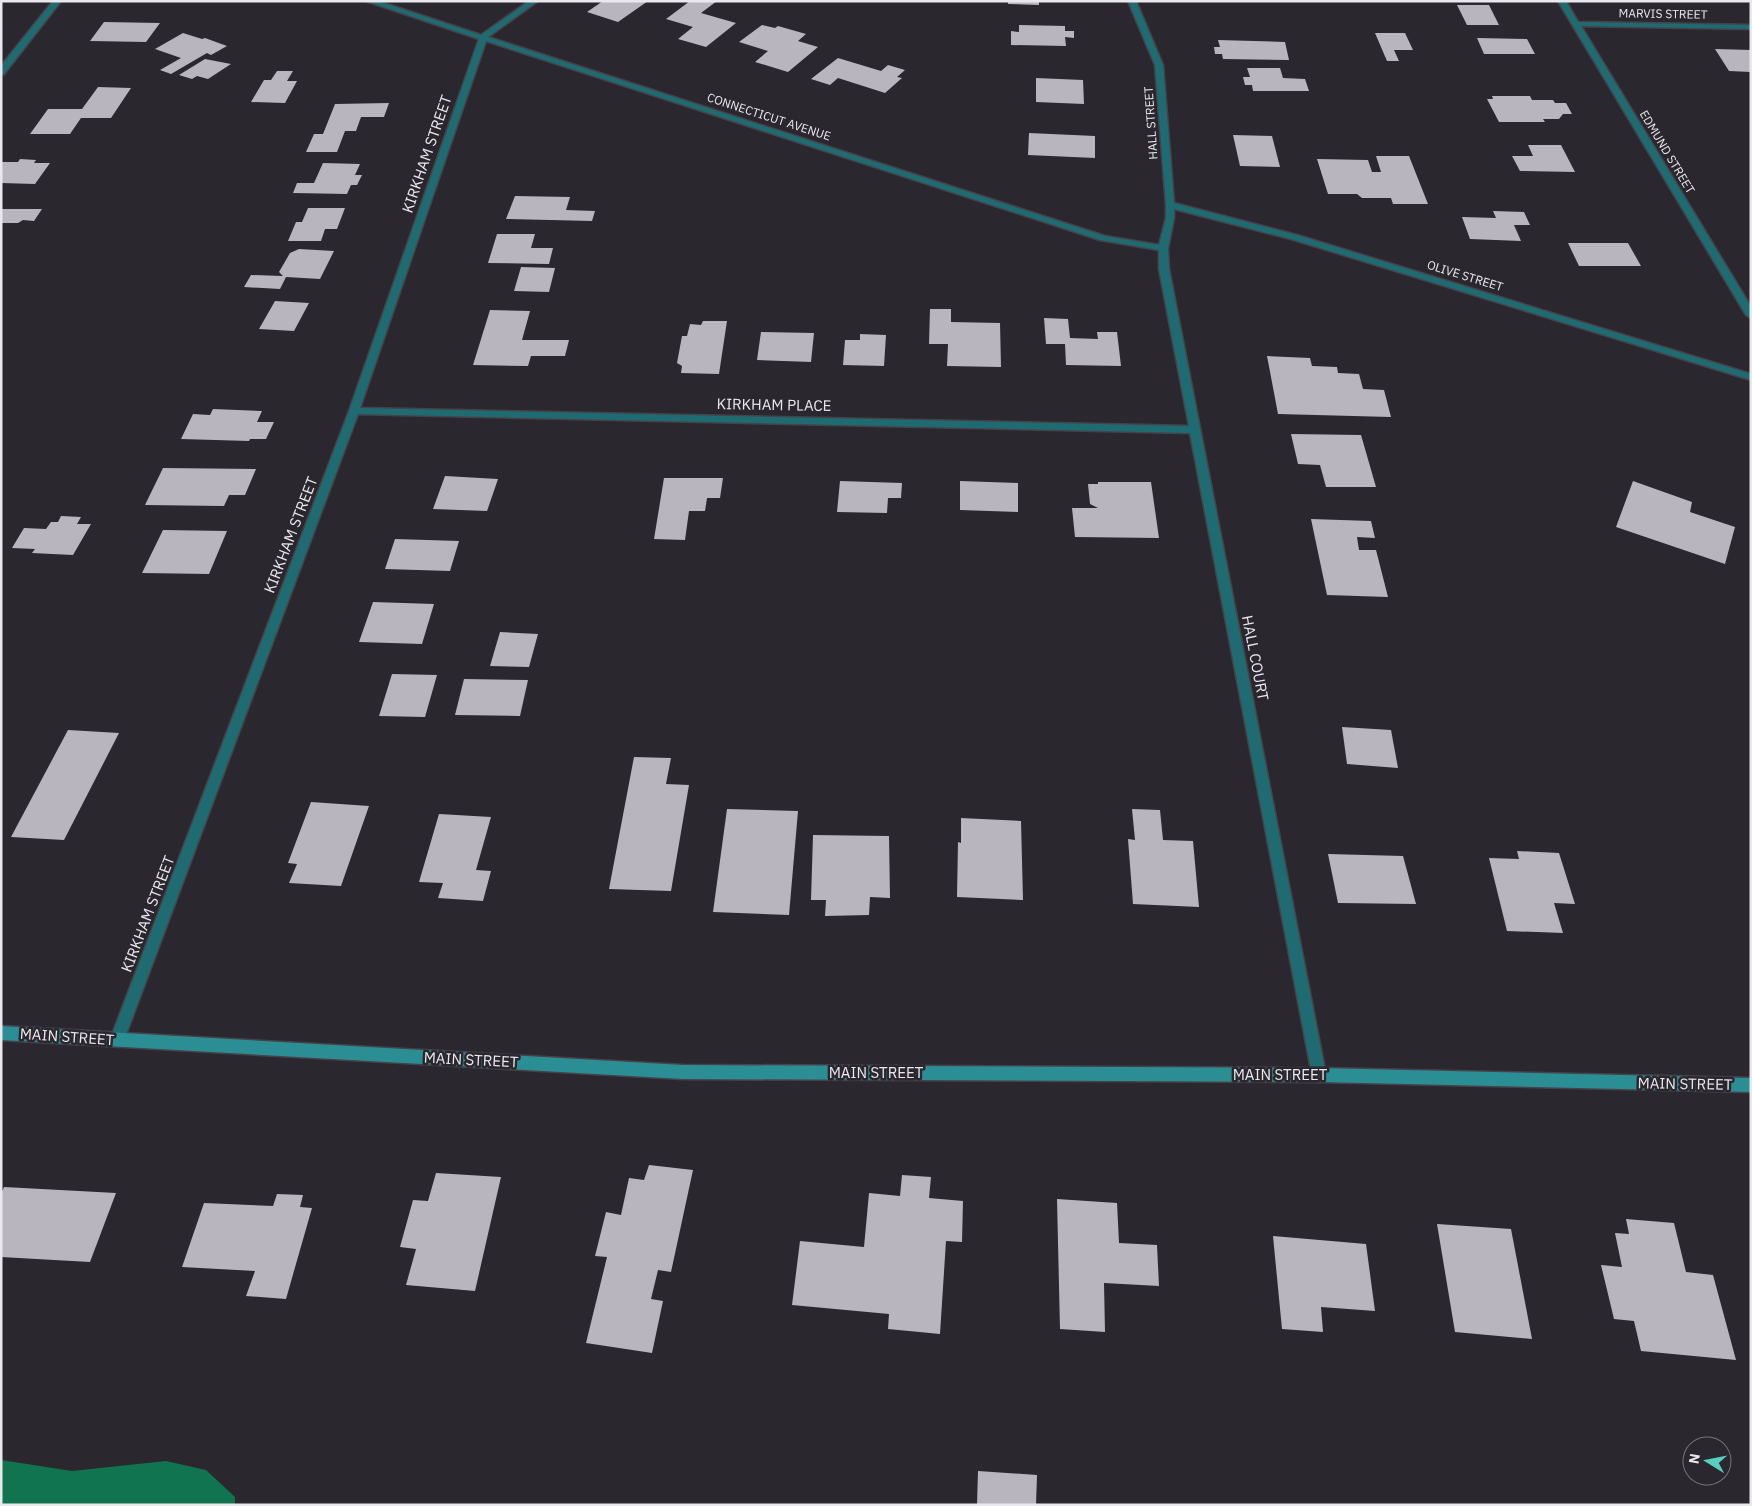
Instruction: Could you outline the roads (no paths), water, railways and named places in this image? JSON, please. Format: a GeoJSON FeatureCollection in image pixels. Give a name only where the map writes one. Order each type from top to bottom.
{"type":"FeatureCollection","features":[{"type":"Feature","properties":{"kind":"main road","name":"MAIN STREET"},"geometry":{"type":"LineString","coordinates":[[1,1033],[683,1072],[1319,1074],[1751,1085]]}},
{"type":"Feature","properties":{"kind":"street"},"geometry":{"type":"LineString","coordinates":[[1,72],[57,1]]}},
{"type":"Feature","properties":{"kind":"street","name":"CONNECTICUT AVENUE"},"geometry":{"type":"LineString","coordinates":[[370,1],[1103,238],[1163,248]]}},
{"type":"Feature","properties":{"kind":"street"},"geometry":{"type":"LineString","coordinates":[[483,36],[534,1]]}},
{"type":"Feature","properties":{"kind":"street","name":"HALL STREET"},"geometry":{"type":"LineString","coordinates":[[1132,1],[1159,66],[1170,205],[1170,218],[1163,248]]}},
{"type":"Feature","properties":{"kind":"street","name":"EDMUND STREET"},"geometry":{"type":"LineString","coordinates":[[1562,1],[1751,315]]}},
{"type":"Feature","properties":{"kind":"street","name":"MARVIS STREET"},"geometry":{"type":"LineString","coordinates":[[1575,24],[1751,27]]}},
{"type":"Feature","properties":{"kind":"street","name":"KIRKHAM STREET"},"geometry":{"type":"LineString","coordinates":[[117,1040],[354,410],[483,36]]}},
{"type":"Feature","properties":{"kind":"street","name":"OLIVE STREET"},"geometry":{"type":"LineString","coordinates":[[1170,205],[1294,237],[1751,376]]}},
{"type":"Feature","properties":{"kind":"street","name":"HALL COURT"},"geometry":{"type":"LineString","coordinates":[[1163,248],[1164,269],[1194,430],[1319,1074]]}},
{"type":"Feature","properties":{"kind":"street","name":"KIRKHAM PLACE"},"geometry":{"type":"LineString","coordinates":[[354,410],[1194,430]]}}]}
